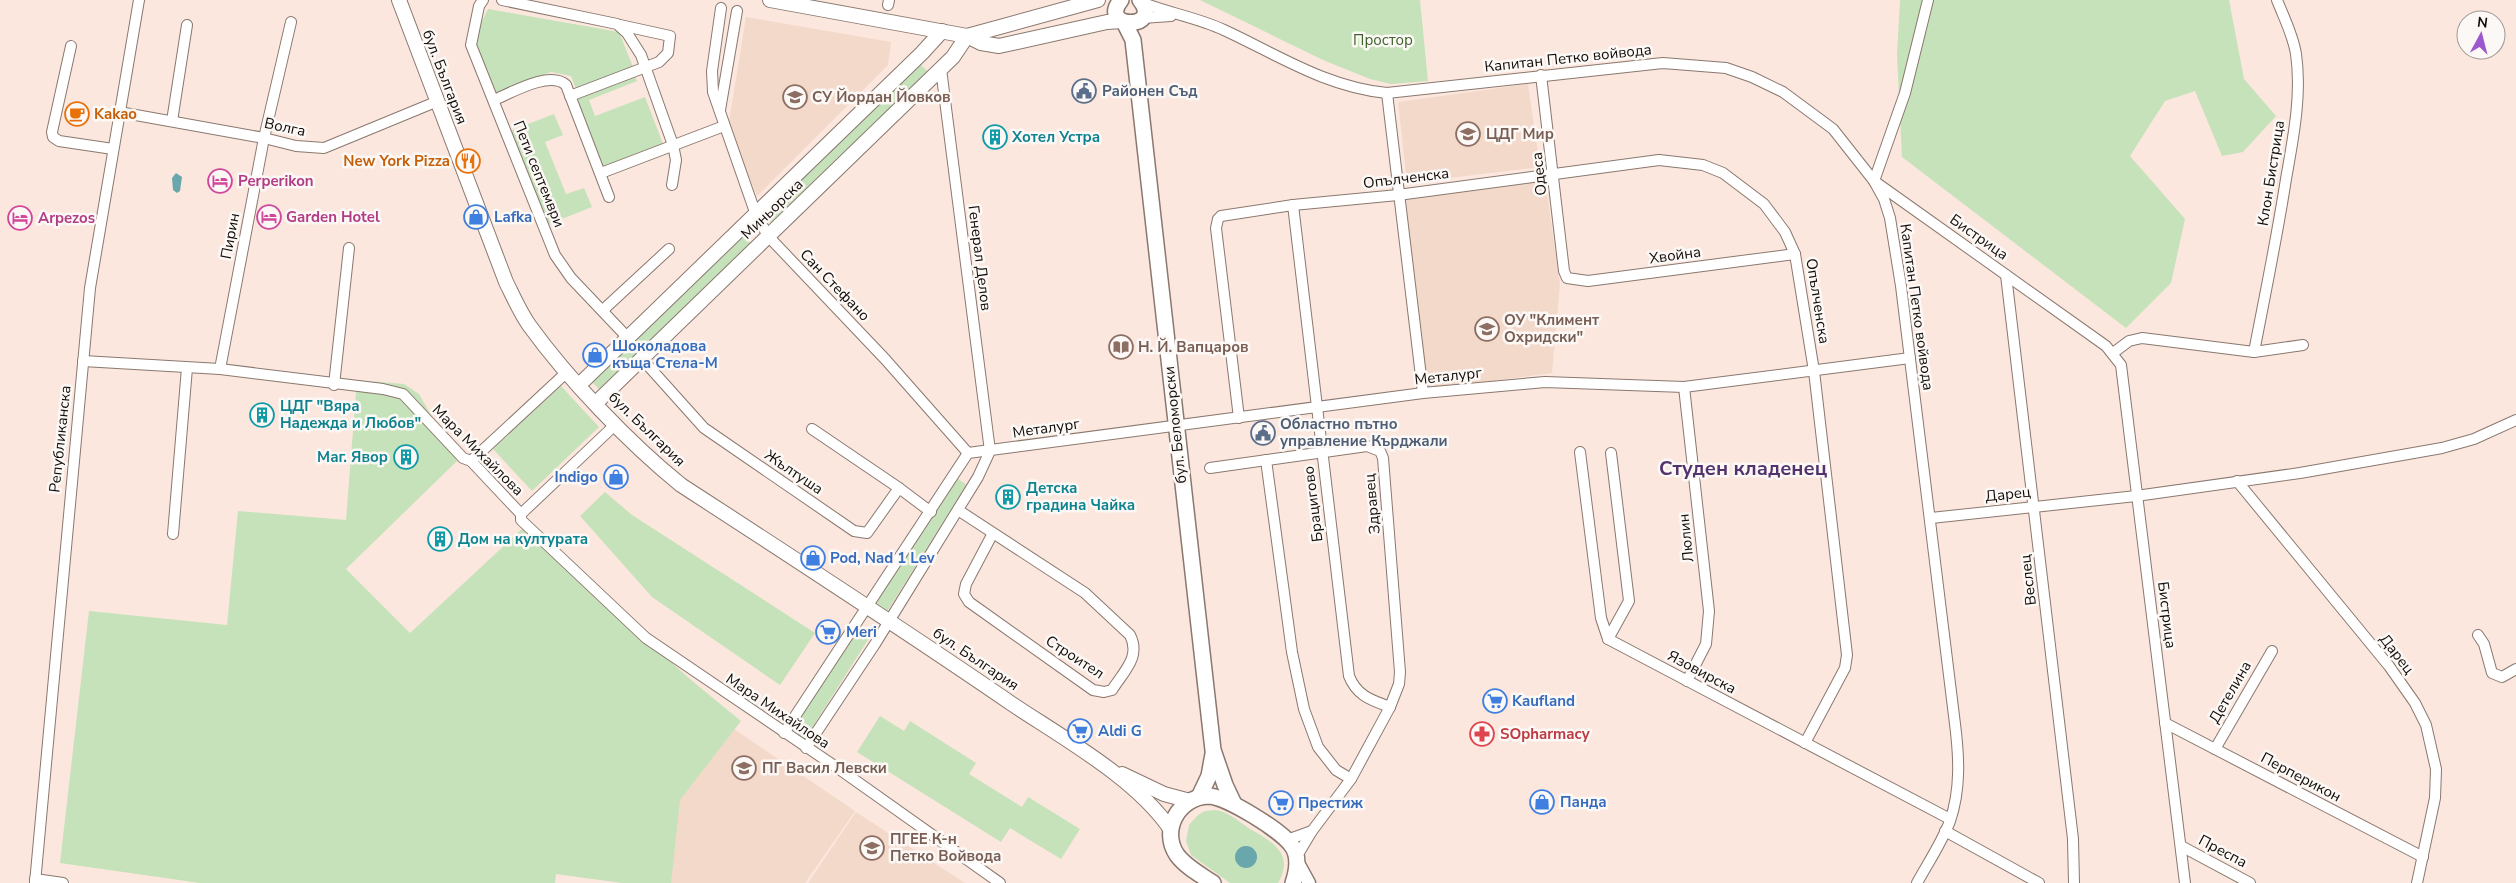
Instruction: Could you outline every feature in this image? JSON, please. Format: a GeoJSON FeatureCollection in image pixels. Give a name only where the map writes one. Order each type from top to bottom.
{"type":"FeatureCollection","features":[{"type":"Feature","properties":{"kind":"main road","name":"бул. България"},"geometry":{"type":"LineString","coordinates":[[399,0],[506,282],[528,324],[566,372],[659,467],[681,484],[889,619],[1101,764],[1156,809],[1171,830]]}},
{"type":"Feature","properties":{"kind":"main road"},"geometry":{"type":"LineString","coordinates":[[770,0],[968,36],[981,43],[999,46],[1108,22],[1131,24],[1141,19],[1144,10],[1140,1]]}},
{"type":"Feature","properties":{"kind":"main road"},"geometry":{"type":"LineString","coordinates":[[968,36],[1098,0]]}},
{"type":"Feature","properties":{"kind":"main road"},"geometry":{"type":"LineString","coordinates":[[1121,0],[1116,10],[1123,22]]}},
{"type":"Feature","properties":{"kind":"main road","name":"бул. Беломорски"},"geometry":{"type":"LineString","coordinates":[[1133,40],[1141,19]]}},
{"type":"Feature","properties":{"kind":"main road","name":"бул. Беломорски"},"geometry":{"type":"LineString","coordinates":[[1123,22],[1133,40],[1213,750],[1224,785],[1234,804]]}},
{"type":"Feature","properties":{"kind":"main road","name":"Миньорска"},"geometry":{"type":"LineString","coordinates":[[579,385],[922,53],[942,31]]}},
{"type":"Feature","properties":{"kind":"main road","name":"Миньорска"},"geometry":{"type":"LineString","coordinates":[[596,403],[643,360],[941,69],[961,49],[968,36]]}},
{"type":"Feature","properties":{"kind":"main road","name":"бул. Беломорски"},"geometry":{"type":"LineString","coordinates":[[1171,830],[1178,812],[1194,799],[1208,776],[1213,750]]}},
{"type":"Feature","properties":{"kind":"main road","name":"бул. България"},"geometry":{"type":"LineString","coordinates":[[1101,764],[1158,791],[1194,799]]}},
{"type":"Feature","properties":{"kind":"main road"},"geometry":{"type":"LineString","coordinates":[[1194,799],[1216,797],[1234,804],[1287,840],[1293,847],[1297,859],[1293,883]]}},
{"type":"Feature","properties":{"kind":"main road"},"geometry":{"type":"LineString","coordinates":[[1171,830],[1171,840],[1176,853],[1188,865],[1213,883]]}},
{"type":"Feature","properties":{"kind":"street","name":"Републиканска"},"geometry":{"type":"LineString","coordinates":[[35,881],[95,248],[139,0]]}},
{"type":"Feature","properties":{"kind":"street","name":"Пети септември"},"geometry":{"type":"LineString","coordinates":[[483,0],[471,45],[555,255],[571,278],[628,338]]}},
{"type":"Feature","properties":{"kind":"street"},"geometry":{"type":"LineString","coordinates":[[502,0],[670,36],[668,53],[659,62],[570,96]]}},
{"type":"Feature","properties":{"kind":"street"},"geometry":{"type":"LineString","coordinates":[[1874,181],[1905,93],[1928,0]]}},
{"type":"Feature","properties":{"kind":"street","name":"Клон Бистрица"},"geometry":{"type":"LineString","coordinates":[[2254,352],[2276,241],[2294,134],[2298,95],[2296,55],[2290,31],[2277,0]]}},
{"type":"Feature","properties":{"kind":"street","name":"Капитан Петко войвода"},"geometry":{"type":"LineString","coordinates":[[1140,1],[1224,30],[1318,76],[1356,88],[1386,93],[1663,63],[1726,68],[1752,77],[1784,92],[1812,111],[1833,129],[1874,181],[1884,199],[1890,218],[1901,286],[1931,518],[1959,756],[1958,785],[1950,819],[1917,883]]}},
{"type":"Feature","properties":{"kind":"street","name":"Сан Стефано"},"geometry":{"type":"LineString","coordinates":[[721,8],[711,82],[724,126],[756,212],[768,236],[885,359],[968,453]]}},
{"type":"Feature","properties":{"kind":"street","name":"Сан Стефано"},"geometry":{"type":"LineString","coordinates":[[720,114],[737,11]]}},
{"type":"Feature","properties":{"kind":"street","name":"Капитан Петко войвода"},"geometry":{"type":"LineString","coordinates":[[1141,19],[1152,16],[1180,16]]}},
{"type":"Feature","properties":{"kind":"street","name":"Пирин"},"geometry":{"type":"LineString","coordinates":[[220,369],[264,138],[291,22]]}},
{"type":"Feature","properties":{"kind":"street"},"geometry":{"type":"LineString","coordinates":[[617,24],[632,39],[645,66],[673,145],[676,160],[672,185]]}},
{"type":"Feature","properties":{"kind":"street"},"geometry":{"type":"LineString","coordinates":[[172,121],[188,25]]}},
{"type":"Feature","properties":{"kind":"street"},"geometry":{"type":"LineString","coordinates":[[71,46],[52,132],[53,137],[59,141],[113,149]]}},
{"type":"Feature","properties":{"kind":"street","name":"Генерал Делов"},"geometry":{"type":"LineString","coordinates":[[941,69],[990,450]]}},
{"type":"Feature","properties":{"kind":"street","name":"Одеса"},"geometry":{"type":"LineString","coordinates":[[1542,75],[1564,271]]}},
{"type":"Feature","properties":{"kind":"street"},"geometry":{"type":"LineString","coordinates":[[494,100],[553,78],[566,85],[602,173],[609,197]]}},
{"type":"Feature","properties":{"kind":"street"},"geometry":{"type":"LineString","coordinates":[[1386,93],[1422,393]]}},
{"type":"Feature","properties":{"kind":"street","name":"Волга"},"geometry":{"type":"LineString","coordinates":[[119,112],[264,138],[296,146],[324,148],[438,101]]}},
{"type":"Feature","properties":{"kind":"street"},"geometry":{"type":"LineString","coordinates":[[602,173],[724,126]]}},
{"type":"Feature","properties":{"kind":"street","name":"Опълченска"},"geometry":{"type":"LineString","coordinates":[[1239,418],[1216,228],[1218,219],[1226,215],[1293,205],[1398,195],[1659,160],[1703,165],[1723,173],[1764,204],[1785,232],[1795,254],[1814,371],[1847,656],[1845,668],[1805,743]]}},
{"type":"Feature","properties":{"kind":"street","name":"Бистрица"},"geometry":{"type":"LineString","coordinates":[[1874,181],[2006,274],[2113,354],[2121,365],[2185,883]]}},
{"type":"Feature","properties":{"kind":"street","name":"Брацигово"},"geometry":{"type":"LineString","coordinates":[[1293,205],[1349,676],[1357,692],[1364,697],[1392,702]]}},
{"type":"Feature","properties":{"kind":"street"},"geometry":{"type":"LineString","coordinates":[[334,385],[349,248]]}},
{"type":"Feature","properties":{"kind":"street"},"geometry":{"type":"LineString","coordinates":[[603,310],[669,249]]}},
{"type":"Feature","properties":{"kind":"street","name":"Хвойна"},"geometry":{"type":"LineString","coordinates":[[1564,271],[1567,278],[1588,281],[1795,254]]}},
{"type":"Feature","properties":{"kind":"street","name":"Веслец"},"geometry":{"type":"LineString","coordinates":[[2006,274],[2074,839],[2074,883]]}},
{"type":"Feature","properties":{"kind":"street"},"geometry":{"type":"LineString","coordinates":[[2113,354],[2129,341],[2142,338],[2254,352],[2303,346]]}},
{"type":"Feature","properties":{"kind":"street","name":"Металург"},"geometry":{"type":"LineString","coordinates":[[968,453],[1422,393],[1545,382],[1684,387],[1910,358]]}},
{"type":"Feature","properties":{"kind":"street","name":"Жълтуша"},"geometry":{"type":"LineString","coordinates":[[643,360],[704,428],[854,531],[867,533],[899,488]]}},
{"type":"Feature","properties":{"kind":"street","name":"Мара Михайлова"},"geometry":{"type":"LineString","coordinates":[[83,361],[220,369],[334,385],[383,389],[402,394],[463,458],[471,461],[521,514],[521,520],[646,638],[842,771],[1000,883]]}},
{"type":"Feature","properties":{"kind":"street"},"geometry":{"type":"LineString","coordinates":[[173,534],[187,368]]}},
{"type":"Feature","properties":{"kind":"street"},"geometry":{"type":"LineString","coordinates":[[471,461],[566,372]]}},
{"type":"Feature","properties":{"kind":"street","name":"Люлин"},"geometry":{"type":"LineString","coordinates":[[1684,387],[1709,611],[1706,644],[1687,682]]}},
{"type":"Feature","properties":{"kind":"street","name":"Дарец"},"geometry":{"type":"LineString","coordinates":[[1931,518],[2136,496],[2300,473],[2442,448],[2474,439],[2516,420]]}},
{"type":"Feature","properties":{"kind":"street"},"geometry":{"type":"LineString","coordinates":[[521,514],[616,424]]}},
{"type":"Feature","properties":{"kind":"street"},"geometry":{"type":"LineString","coordinates":[[812,429],[931,512]]}},
{"type":"Feature","properties":{"kind":"street","name":"Здравец"},"geometry":{"type":"LineString","coordinates":[[1210,468],[1373,446],[1380,452],[1383,458],[1400,672],[1392,702]]}},
{"type":"Feature","properties":{"kind":"street"},"geometry":{"type":"LineString","coordinates":[[806,748],[958,510],[982,471],[990,450]]}},
{"type":"Feature","properties":{"kind":"street"},"geometry":{"type":"LineString","coordinates":[[1580,452],[1601,618],[1608,640]]}},
{"type":"Feature","properties":{"kind":"street"},"geometry":{"type":"LineString","coordinates":[[784,733],[968,453]]}},
{"type":"Feature","properties":{"kind":"street"},"geometry":{"type":"LineString","coordinates":[[1608,640],[1628,601],[1611,453]]}},
{"type":"Feature","properties":{"kind":"street"},"geometry":{"type":"LineString","coordinates":[[1266,460],[1292,652],[1304,710],[1318,747],[1336,770],[1351,779]]}},
{"type":"Feature","properties":{"kind":"street","name":"Дарец"},"geometry":{"type":"LineString","coordinates":[[2237,481],[2389,666],[2415,703],[2426,724],[2436,769],[2435,798],[2417,883]]}},
{"type":"Feature","properties":{"kind":"street","name":"Строител"},"geometry":{"type":"LineString","coordinates":[[958,510],[994,533],[1085,593],[1130,635],[1134,643],[1135,654],[1112,690],[1104,692],[1093,690],[969,602],[964,594],[966,584],[994,533]]}},
{"type":"Feature","properties":{"kind":"street"},"geometry":{"type":"LineString","coordinates":[[2478,635],[2484,644],[2492,673],[2502,677],[2516,669]]}},
{"type":"Feature","properties":{"kind":"street","name":"Язовирска"},"geometry":{"type":"LineString","coordinates":[[1608,640],[1950,819]]}},
{"type":"Feature","properties":{"kind":"street","name":"Детелина"},"geometry":{"type":"LineString","coordinates":[[2215,749],[2272,651]]}},
{"type":"Feature","properties":{"kind":"street"},"geometry":{"type":"LineString","coordinates":[[1309,883],[1297,859],[1312,831],[1351,779],[1392,702]]}},
{"type":"Feature","properties":{"kind":"street","name":"Перперикон"},"geometry":{"type":"LineString","coordinates":[[2166,723],[2423,857]]}},
{"type":"Feature","properties":{"kind":"street"},"geometry":{"type":"LineString","coordinates":[[1287,840],[1312,831]]}},
{"type":"Feature","properties":{"kind":"street"},"geometry":{"type":"LineString","coordinates":[[1945,831],[2039,883]]}},
{"type":"Feature","properties":{"kind":"street","name":"Преспа"},"geometry":{"type":"LineString","coordinates":[[2181,846],[2250,883]]}},
{"type":"Feature","properties":{"kind":"street"},"geometry":{"type":"LineString","coordinates":[[35,881],[63,883]]}},
{"type":"Feature","properties":{"kind":"shaded area","name":"СУ Йордан Йовков"},"geometry":{"type":"Polygon","coordinates":[[[746,17],[891,42],[888,65],[757,196],[728,128],[746,17]]]}},
{"type":"Feature","properties":{"kind":"shaded area","name":"ЦДГ Мир"},"geometry":{"type":"Polygon","coordinates":[[[1528,84],[1540,167],[1407,183],[1398,102],[1528,84]]]}},
{"type":"Feature","properties":{"kind":"shaded area","name":"ОУ \"Климент Охридски\""},"geometry":{"type":"Polygon","coordinates":[[[1545,179],[1560,284],[1552,373],[1427,390],[1399,196],[1545,179]]]}},
{"type":"Feature","properties":{"kind":"shaded area","name":"ПГ Васил Левски"},"geometry":{"type":"Polygon","coordinates":[[[728,725],[855,811],[805,883],[644,883],[650,829],[728,725]]]}},
{"type":"Feature","properties":{"kind":"shaded area","name":"ПГЕЕ К-н Петко Войвода"},"geometry":{"type":"Polygon","coordinates":[[[856,812],[965,883],[808,883],[856,812]]]}},
{"type":"Feature","properties":{"kind":"green space","name":"Простор"},"geometry":{"type":"Polygon","coordinates":[[[1200,0],[1420,0],[1428,81],[1391,84],[1370,79],[1323,60],[1200,0]]]}},
{"type":"Feature","properties":{"kind":"green space"},"geometry":{"type":"Polygon","coordinates":[[[1900,0],[2229,0],[2244,79],[2276,116],[2243,152],[2222,156],[2195,91],[2165,101],[2130,156],[2185,219],[2171,283],[2126,328],[1902,157],[1897,55],[1900,0]]]}},
{"type":"Feature","properties":{"kind":"green space"},"geometry":{"type":"Polygon","coordinates":[[[488,9],[619,32],[633,67],[576,89],[571,76],[551,72],[494,94],[473,40],[488,9]]]}},
{"type":"Feature","properties":{"kind":"green space"},"geometry":{"type":"Polygon","coordinates":[[[919,63],[930,74],[772,224],[761,213],[919,63]]]}},
{"type":"Feature","properties":{"kind":"green space"},"geometry":{"type":"Polygon","coordinates":[[[634,74],[637,81],[589,100],[595,116],[645,97],[663,144],[604,168],[576,97],[634,74]]]}},
{"type":"Feature","properties":{"kind":"green space"},"geometry":{"type":"Polygon","coordinates":[[[554,114],[563,135],[545,142],[566,194],[584,188],[592,207],[539,228],[502,134],[554,114]]]}},
{"type":"Feature","properties":{"kind":"green space"},"geometry":{"type":"Polygon","coordinates":[[[743,235],[751,243],[600,390],[592,382],[743,235]]]}},
{"type":"Feature","properties":{"kind":"green space"},"geometry":{"type":"Polygon","coordinates":[[[357,380],[404,384],[419,394],[457,461],[346,569],[410,633],[522,529],[691,680],[741,721],[680,800],[671,883],[622,883],[556,874],[555,883],[200,883],[60,863],[89,611],[227,625],[238,511],[346,520],[357,380]]]}},
{"type":"Feature","properties":{"kind":"green space"},"geometry":{"type":"Polygon","coordinates":[[[561,386],[599,427],[532,491],[493,449],[561,386]]]}},
{"type":"Feature","properties":{"kind":"green space"},"geometry":{"type":"Polygon","coordinates":[[[955,477],[967,485],[886,613],[874,605],[955,477]]]}},
{"type":"Feature","properties":{"kind":"green space"},"geometry":{"type":"Polygon","coordinates":[[[605,492],[632,515],[815,633],[780,685],[652,597],[580,516],[605,492]]]}},
{"type":"Feature","properties":{"kind":"green space"},"geometry":{"type":"Polygon","coordinates":[[[858,627],[871,635],[803,742],[790,733],[858,627]]]}},
{"type":"Feature","properties":{"kind":"green space"},"geometry":{"type":"Polygon","coordinates":[[[880,716],[904,731],[910,721],[976,763],[969,774],[1022,807],[1028,797],[1080,829],[1061,859],[1010,828],[1001,842],[857,752],[880,716]]]}},
{"type":"Feature","properties":{"kind":"green space"},"geometry":{"type":"Polygon","coordinates":[[[1216,810],[1232,817],[1264,837],[1278,849],[1284,863],[1283,872],[1278,883],[1230,883],[1191,855],[1186,841],[1189,825],[1198,815],[1205,811],[1216,810]]]}},
{"type":"Feature","properties":{"kind":"water"},"geometry":{"type":"Polygon","coordinates":[[[176,173],[182,177],[180,191],[177,193],[173,190],[172,178],[176,173]]]}},
{"type":"Feature","properties":{"kind":"water"},"geometry":{"type":"Polygon","coordinates":[[[1246,846],[1254,849],[1257,857],[1254,865],[1246,868],[1238,865],[1235,857],[1238,849],[1246,846]]]}},
{"type":"Feature","properties":{"kind":"place","name":"Районен Съд"},"geometry":{"type":"Point","coordinates":[1084,91]}},
{"type":"Feature","properties":{"kind":"place","name":"СУ Йордан Йовков"},"geometry":{"type":"Point","coordinates":[795,97]}},
{"type":"Feature","properties":{"kind":"place","name":"Kakao"},"geometry":{"type":"Point","coordinates":[77,114]}},
{"type":"Feature","properties":{"kind":"place","name":"ЦДГ Мир"},"geometry":{"type":"Point","coordinates":[1468,134]}},
{"type":"Feature","properties":{"kind":"place","name":"Хотел Устра"},"geometry":{"type":"Point","coordinates":[995,137]}},
{"type":"Feature","properties":{"kind":"place","name":"New York Pizza"},"geometry":{"type":"Point","coordinates":[468,161]}},
{"type":"Feature","properties":{"kind":"place","name":"Perperikon"},"geometry":{"type":"Point","coordinates":[220,181]}},
{"type":"Feature","properties":{"kind":"place","name":"Garden Hotel"},"geometry":{"type":"Point","coordinates":[269,217]}},
{"type":"Feature","properties":{"kind":"place","name":"Lafka"},"geometry":{"type":"Point","coordinates":[476,217]}},
{"type":"Feature","properties":{"kind":"place","name":"Arpezos"},"geometry":{"type":"Point","coordinates":[20,218]}},
{"type":"Feature","properties":{"kind":"place","name":"ОУ \"Климент Охридски\""},"geometry":{"type":"Point","coordinates":[1487,329]}},
{"type":"Feature","properties":{"kind":"place","name":"Н. Й. Вапцаров"},"geometry":{"type":"Point","coordinates":[1121,347]}},
{"type":"Feature","properties":{"kind":"place","name":"Шоколадова къща Стела-М"},"geometry":{"type":"Point","coordinates":[595,355]}},
{"type":"Feature","properties":{"kind":"place","name":"ЦДГ \"Вяра Надежда и Любов\""},"geometry":{"type":"Point","coordinates":[262,415]}},
{"type":"Feature","properties":{"kind":"place","name":"Областно пътно управление Кърджали"},"geometry":{"type":"Point","coordinates":[1263,433]}},
{"type":"Feature","properties":{"kind":"place","name":"Маг. Явор"},"geometry":{"type":"Point","coordinates":[406,457]}},
{"type":"Feature","properties":{"kind":"place","name":"Indigo"},"geometry":{"type":"Point","coordinates":[616,477]}},
{"type":"Feature","properties":{"kind":"place","name":"Детска градина Чайка"},"geometry":{"type":"Point","coordinates":[1008,497]}},
{"type":"Feature","properties":{"kind":"place","name":"Дом на културата"},"geometry":{"type":"Point","coordinates":[440,539]}},
{"type":"Feature","properties":{"kind":"place","name":"Pod, Nad 1 Lev"},"geometry":{"type":"Point","coordinates":[813,558]}},
{"type":"Feature","properties":{"kind":"place","name":"Meri"},"geometry":{"type":"Point","coordinates":[828,632]}},
{"type":"Feature","properties":{"kind":"place","name":"Kaufland"},"geometry":{"type":"Point","coordinates":[1495,701]}},
{"type":"Feature","properties":{"kind":"place","name":"Aldi G"},"geometry":{"type":"Point","coordinates":[1080,731]}},
{"type":"Feature","properties":{"kind":"place","name":"SOpharmacy"},"geometry":{"type":"Point","coordinates":[1482,734]}},
{"type":"Feature","properties":{"kind":"place","name":"ПГ Васил Левски"},"geometry":{"type":"Point","coordinates":[744,768]}},
{"type":"Feature","properties":{"kind":"place","name":"Панда"},"geometry":{"type":"Point","coordinates":[1542,802]}},
{"type":"Feature","properties":{"kind":"place","name":"Престиж"},"geometry":{"type":"Point","coordinates":[1281,803]}},
{"type":"Feature","properties":{"kind":"place","name":"ПГЕЕ К-н Петко Войвода"},"geometry":{"type":"Point","coordinates":[872,848]}},
{"type":"Feature","properties":{"kind":"district","name":"Студен кладенец"},"geometry":{"type":"Point","coordinates":[1743,468]}}]}
